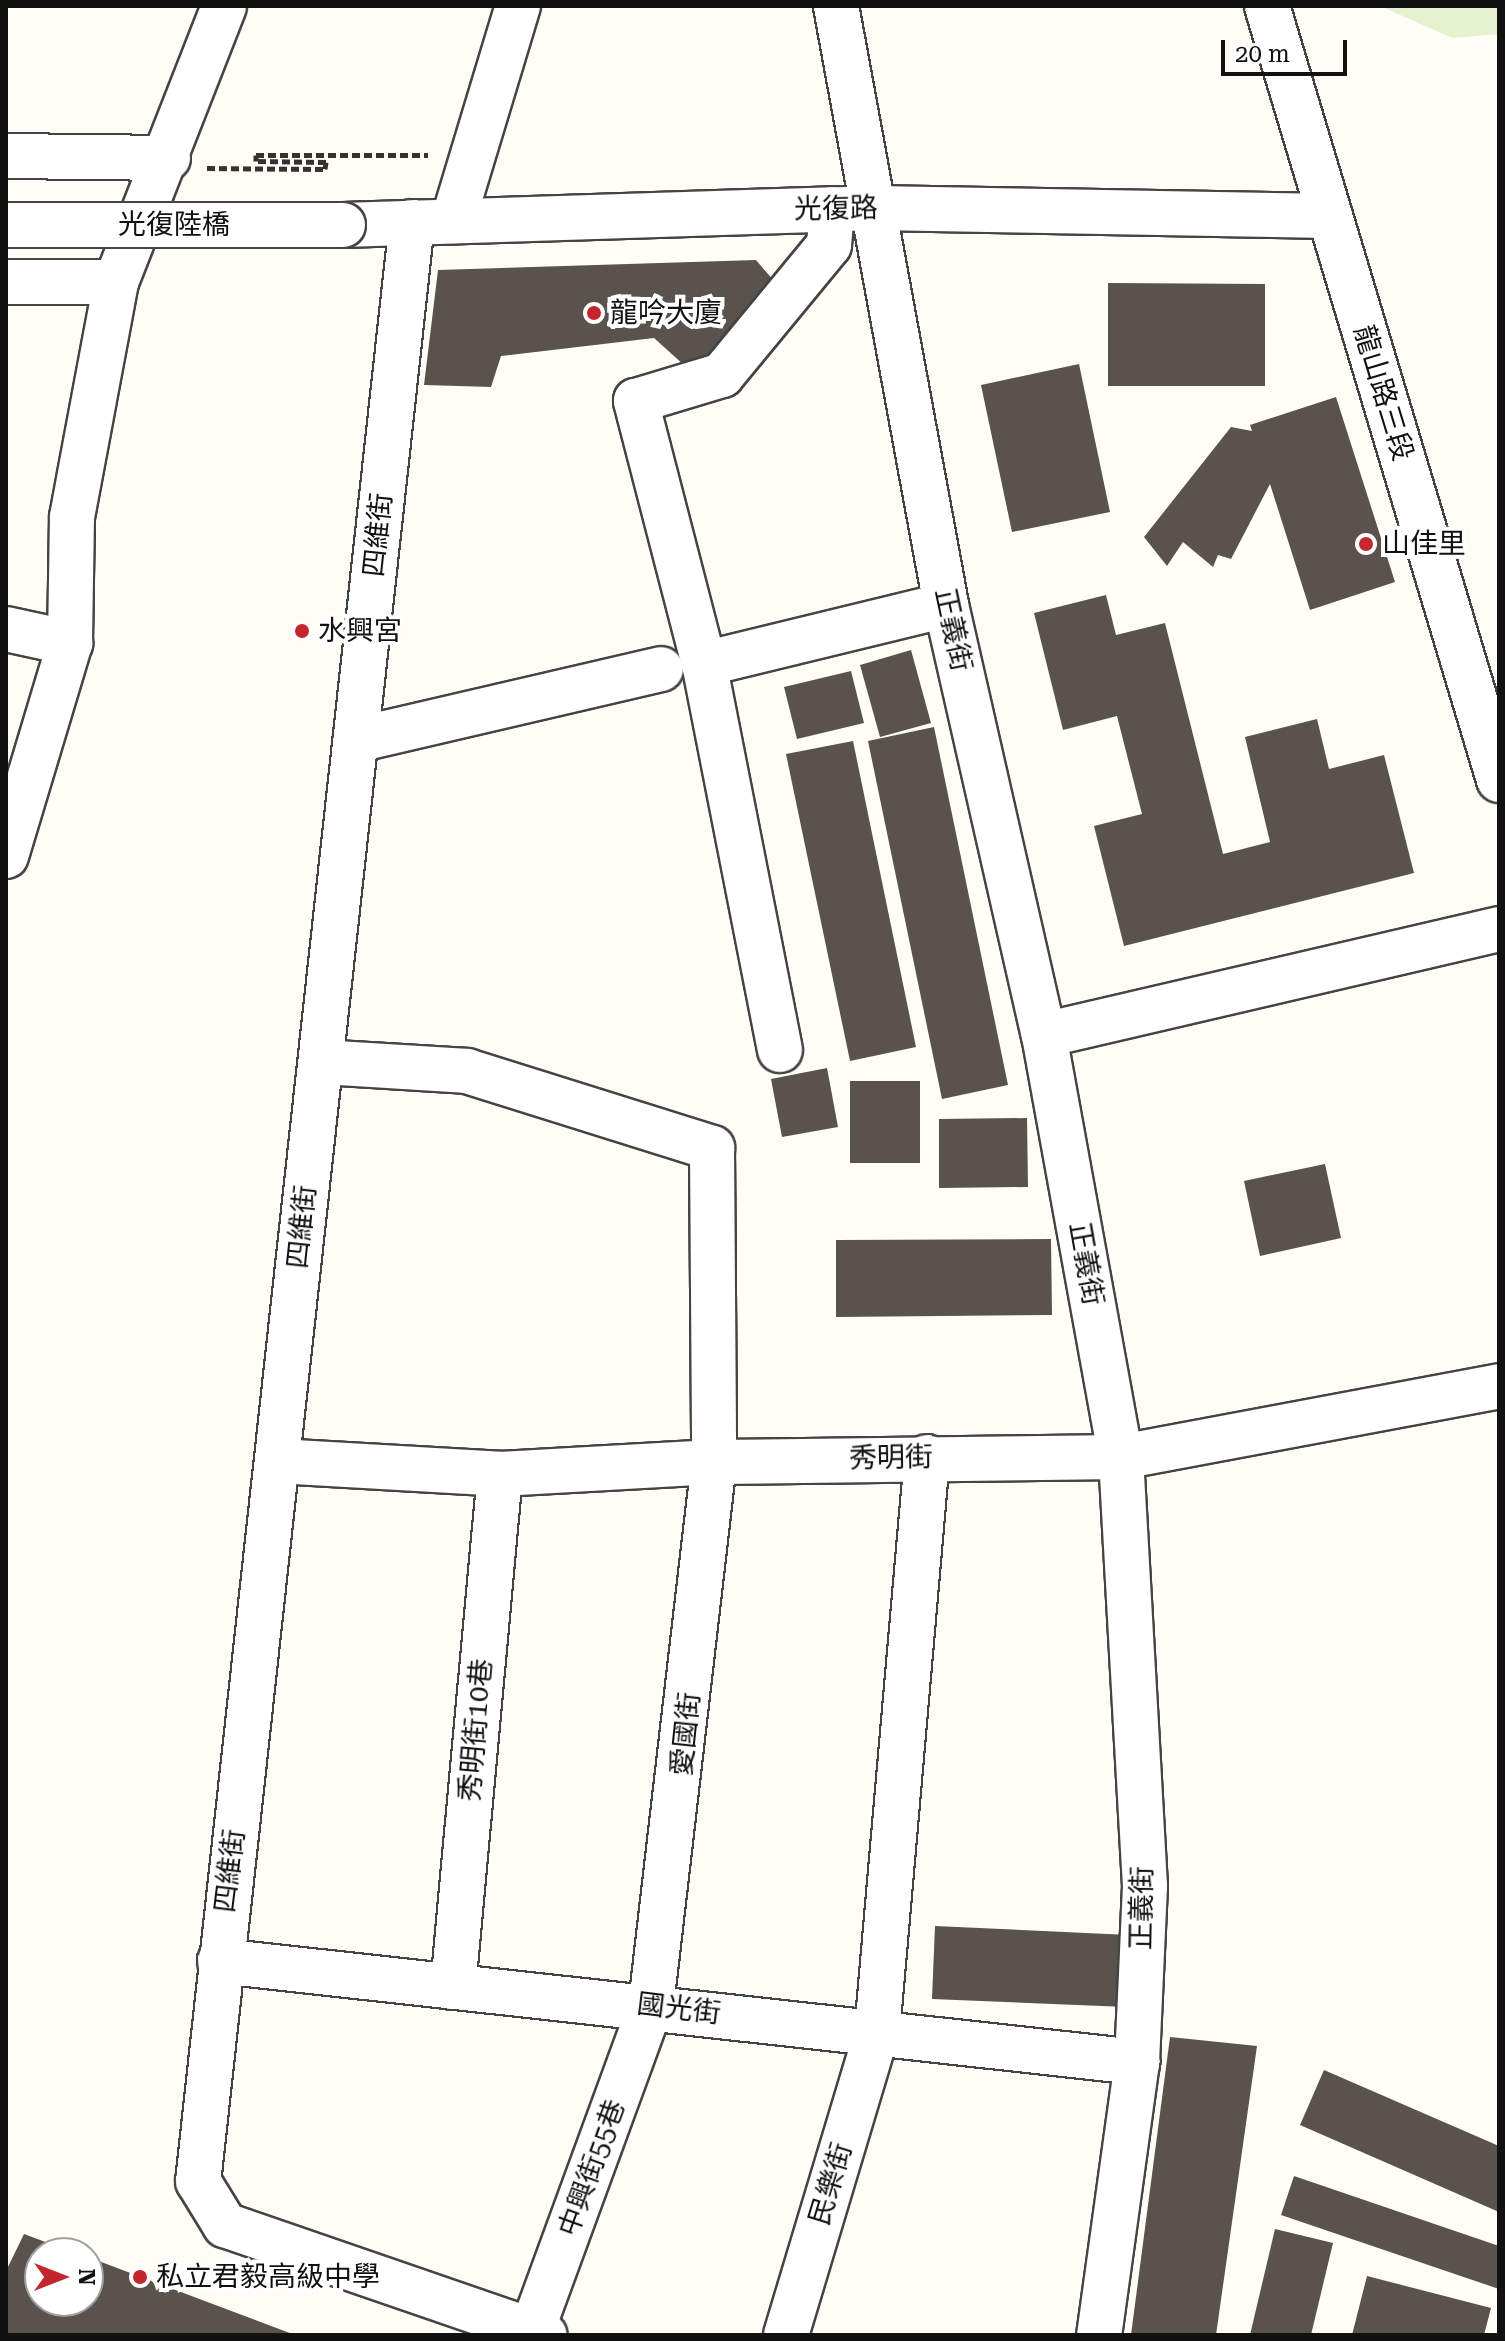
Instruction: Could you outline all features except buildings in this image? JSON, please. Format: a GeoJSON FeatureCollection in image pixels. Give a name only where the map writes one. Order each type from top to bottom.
{"type":"FeatureCollection","features":[{"type":"Feature","properties":{"kind":"street"},"geometry":{"type":"LineString","coordinates":[[6,856],[70,643],[72,517],[116,282],[167,163],[224,6]]}},
{"type":"Feature","properties":{"kind":"street","name":"四維街"},"geometry":{"type":"LineString","coordinates":[[518,6],[474,155],[433,222],[356,740],[198,2181],[225,2225],[538,2333]]}},
{"type":"Feature","properties":{"kind":"street","name":"正義街"},"geometry":{"type":"LineString","coordinates":[[836,6],[946,605],[1044,1035],[1121,1457],[1145,1886],[1137,2062],[1099,2335]]}},
{"type":"Feature","properties":{"kind":"street","name":"龍山路三段"},"geometry":{"type":"LineString","coordinates":[[1267,6],[1499,780]]}},
{"type":"Feature","properties":{"kind":"street"},"geometry":{"type":"LineString","coordinates":[[6,156],[167,163]]}},
{"type":"Feature","properties":{"kind":"street","name":"光復路"},"geometry":{"type":"LineString","coordinates":[[343,225],[875,208],[1330,216]]}},
{"type":"Feature","properties":{"kind":"street"},"geometry":{"type":"LineString","coordinates":[[780,1050],[704,664],[636,401],[722,375],[829,245],[832,209]]}},
{"type":"Feature","properties":{"kind":"street","name":"光復陸橋"},"geometry":{"type":"LineString","coordinates":[[6,225],[343,225]]}},
{"type":"Feature","properties":{"kind":"street"},"geometry":{"type":"LineString","coordinates":[[6,282],[116,282]]}},
{"type":"Feature","properties":{"kind":"street"},"geometry":{"type":"LineString","coordinates":[[704,664],[946,605]]}},
{"type":"Feature","properties":{"kind":"street"},"geometry":{"type":"LineString","coordinates":[[6,629],[70,643]]}},
{"type":"Feature","properties":{"kind":"street"},"geometry":{"type":"LineString","coordinates":[[356,740],[661,669]]}},
{"type":"Feature","properties":{"kind":"street"},"geometry":{"type":"LineString","coordinates":[[1044,1035],[1499,929]]}},
{"type":"Feature","properties":{"kind":"street","name":"愛國街"},"geometry":{"type":"LineString","coordinates":[[321,1062],[467,1071],[712,1148],[714,1462],[651,2005]]}},
{"type":"Feature","properties":{"kind":"street","name":"秀明街"},"geometry":{"type":"LineString","coordinates":[[277,1461],[500,1474],[714,1462],[1121,1457],[1499,1386]]}},
{"type":"Feature","properties":{"kind":"street","name":"民樂街"},"geometry":{"type":"LineString","coordinates":[[786,2335],[877,2032],[927,1457]]}},
{"type":"Feature","properties":{"kind":"street","name":"秀明街10巷"},"geometry":{"type":"LineString","coordinates":[[453,1987],[500,1474]]}},
{"type":"Feature","properties":{"kind":"street","name":"國光街"},"geometry":{"type":"LineString","coordinates":[[220,1961],[651,2005],[1137,2062]]}},
{"type":"Feature","properties":{"kind":"street","name":"中興街55巷"},"geometry":{"type":"LineString","coordinates":[[538,2333],[651,2005]]}},
{"type":"Feature","properties":{"kind":"path"},"geometry":{"type":"LineString","coordinates":[[167,163],[325,169],[326,162],[256,161],[256,155],[474,155]]}},
{"type":"Feature","properties":{"kind":"green space"},"geometry":{"type":"Polygon","coordinates":[[[1380,6],[1499,6],[1499,34],[1452,38],[1380,6]]]}},
{"type":"Feature","properties":{"kind":"place","name":"龍吟大廈"},"geometry":{"type":"Point","coordinates":[594,313]}},
{"type":"Feature","properties":{"kind":"place","name":"山佳里"},"geometry":{"type":"Point","coordinates":[1366,544]}},
{"type":"Feature","properties":{"kind":"place","name":"水興宮"},"geometry":{"type":"Point","coordinates":[302,631]}},
{"type":"Feature","properties":{"kind":"place","name":"私立君毅高級中學"},"geometry":{"type":"Point","coordinates":[140,2277]}}]}
